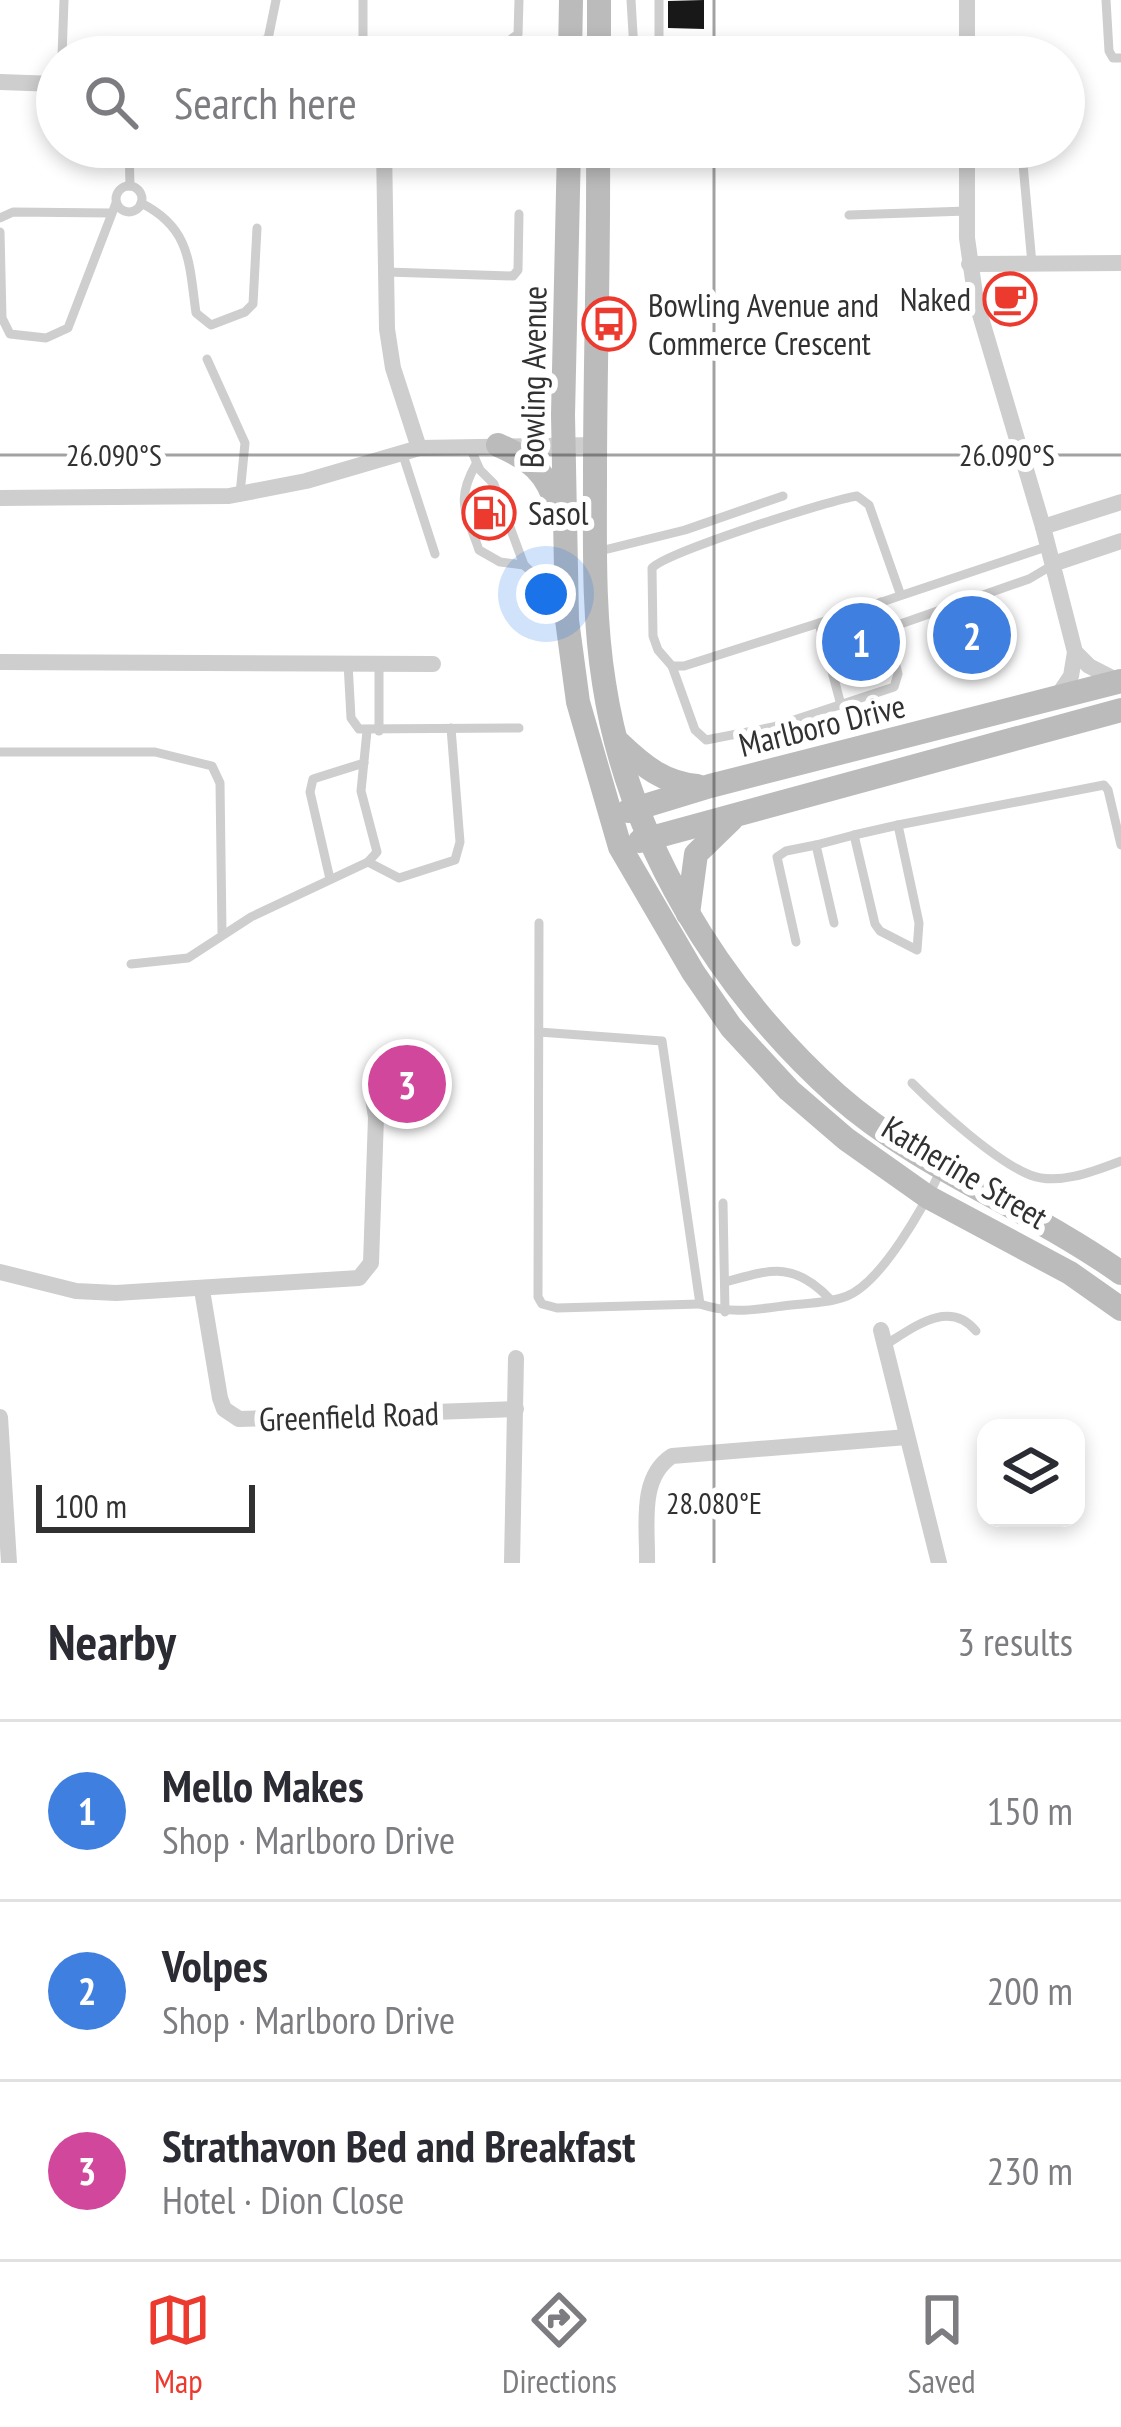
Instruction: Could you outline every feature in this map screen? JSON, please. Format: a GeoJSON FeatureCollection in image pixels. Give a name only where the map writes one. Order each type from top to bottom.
{"type":"FeatureCollection","features":[{"type":"Feature","properties":{"kind":"main road"},"geometry":{"type":"LineString","coordinates":[[570,36],[571,0]]}},
{"type":"Feature","properties":{"kind":"main road"},"geometry":{"type":"LineString","coordinates":[[597,36],[599,0]]}},
{"type":"Feature","properties":{"kind":"main road","name":"Bowling Avenue"},"geometry":{"type":"LineString","coordinates":[[569,168],[563,444],[566,604],[578,703],[609,818]]}},
{"type":"Feature","properties":{"kind":"main road","name":"Bowling Avenue"},"geometry":{"type":"LineString","coordinates":[[598,168],[595,553],[604,684],[650,838]]}},
{"type":"Feature","properties":{"kind":"main road"},"geometry":{"type":"LineString","coordinates":[[498,445],[518,454],[547,478],[564,533]]}},
{"type":"Feature","properties":{"kind":"main road","name":"Marlboro Drive"},"geometry":{"type":"LineString","coordinates":[[609,818],[710,786],[1120,681]]}},
{"type":"Feature","properties":{"kind":"main road","name":"Marlboro Drive"},"geometry":{"type":"LineString","coordinates":[[620,847],[1121,710]]}},
{"type":"Feature","properties":{"kind":"main road"},"geometry":{"type":"LineString","coordinates":[[618,742],[673,784],[710,786]]}},
{"type":"Feature","properties":{"kind":"main road"},"geometry":{"type":"LineString","coordinates":[[688,914],[696,854],[738,815]]}},
{"type":"Feature","properties":{"kind":"main road","name":"Katherine Street"},"geometry":{"type":"LineString","coordinates":[[609,818],[620,847],[693,972],[731,1027],[789,1090],[928,1197],[1070,1273],[1121,1309]]}},
{"type":"Feature","properties":{"kind":"main road","name":"Katherine Street"},"geometry":{"type":"LineString","coordinates":[[650,838],[716,958],[792,1051],[873,1124],[941,1170],[1060,1233],[1121,1273]]}},
{"type":"Feature","properties":{"kind":"street"},"geometry":{"type":"LineString","coordinates":[[967,0],[967,36]]}},
{"type":"Feature","properties":{"kind":"street"},"geometry":{"type":"LineString","coordinates":[[0,82],[36,83]]}},
{"type":"Feature","properties":{"kind":"street"},"geometry":{"type":"LineString","coordinates":[[385,168],[389,351],[410,450]]}},
{"type":"Feature","properties":{"kind":"street"},"geometry":{"type":"LineString","coordinates":[[967,168],[968,264],[1076,652],[1071,676],[1055,700]]}},
{"type":"Feature","properties":{"kind":"street"},"geometry":{"type":"LineString","coordinates":[[968,264],[1121,263]]}},
{"type":"Feature","properties":{"kind":"street"},"geometry":{"type":"LineString","coordinates":[[0,498],[239,494],[306,481],[410,450],[595,445]]}},
{"type":"Feature","properties":{"kind":"street"},"geometry":{"type":"LineString","coordinates":[[1048,546],[1121,502]]}},
{"type":"Feature","properties":{"kind":"street"},"geometry":{"type":"LineString","coordinates":[[1048,546],[1121,541]]}},
{"type":"Feature","properties":{"kind":"street"},"geometry":{"type":"LineString","coordinates":[[1076,652],[1089,666],[1120,681]]}},
{"type":"Feature","properties":{"kind":"street"},"geometry":{"type":"LineString","coordinates":[[0,662],[433,664]]}},
{"type":"Feature","properties":{"kind":"street"},"geometry":{"type":"LineString","coordinates":[[0,1272],[76,1291],[202,1290],[350,1281],[365,1275],[371,1263],[376,1117],[372,1092]]}},
{"type":"Feature","properties":{"kind":"street","name":"Greenfield Road"},"geometry":{"type":"LineString","coordinates":[[202,1290],[220,1398],[224,1409],[239,1419],[516,1409]]}},
{"type":"Feature","properties":{"kind":"street"},"geometry":{"type":"LineString","coordinates":[[883,1338],[939,1563]]}},
{"type":"Feature","properties":{"kind":"street"},"geometry":{"type":"LineString","coordinates":[[512,1563],[516,1358]]}},
{"type":"Feature","properties":{"kind":"street"},"geometry":{"type":"LineString","coordinates":[[0,1417],[9,1563]]}},
{"type":"Feature","properties":{"kind":"street"},"geometry":{"type":"LineString","coordinates":[[647,1563],[649,1487],[661,1463],[671,1456],[907,1436]]}},
{"type":"Feature","properties":{"kind":"lane"},"geometry":{"type":"LineString","coordinates":[[63,36],[64,0]]}},
{"type":"Feature","properties":{"kind":"lane"},"geometry":{"type":"LineString","coordinates":[[269,36],[276,0]]}},
{"type":"Feature","properties":{"kind":"lane"},"geometry":{"type":"LineString","coordinates":[[363,0],[363,36]]}},
{"type":"Feature","properties":{"kind":"lane"},"geometry":{"type":"LineString","coordinates":[[515,36],[519,0]]}},
{"type":"Feature","properties":{"kind":"lane"},"geometry":{"type":"LineString","coordinates":[[631,0],[632,36]]}},
{"type":"Feature","properties":{"kind":"lane"},"geometry":{"type":"LineString","coordinates":[[659,0],[659,36]]}},
{"type":"Feature","properties":{"kind":"lane"},"geometry":{"type":"LineString","coordinates":[[1106,0],[1109,51],[1112,58],[1121,58]]}},
{"type":"Feature","properties":{"kind":"lane"},"geometry":{"type":"LineString","coordinates":[[130,168],[130,186]]}},
{"type":"Feature","properties":{"kind":"lane"},"geometry":{"type":"LineString","coordinates":[[1023,168],[1032,264]]}},
{"type":"Feature","properties":{"kind":"lane"},"geometry":{"type":"LineString","coordinates":[[0,218],[13,212],[113,208],[125,212],[141,203],[140,192],[130,186]]}},
{"type":"Feature","properties":{"kind":"lane"},"geometry":{"type":"LineString","coordinates":[[0,232],[2,319],[10,334],[46,338],[68,328],[119,190],[130,186]]}},
{"type":"Feature","properties":{"kind":"lane"},"geometry":{"type":"LineString","coordinates":[[141,203],[174,224],[188,255],[196,313],[211,325],[253,304],[256,228]]}},
{"type":"Feature","properties":{"kind":"lane"},"geometry":{"type":"LineString","coordinates":[[849,214],[967,211]]}},
{"type":"Feature","properties":{"kind":"lane"},"geometry":{"type":"LineString","coordinates":[[387,272],[513,275],[518,270],[519,214]]}},
{"type":"Feature","properties":{"kind":"lane"},"geometry":{"type":"LineString","coordinates":[[207,359],[245,443],[239,494]]}},
{"type":"Feature","properties":{"kind":"lane"},"geometry":{"type":"LineString","coordinates":[[469,445],[476,464],[494,484],[524,565],[566,604]]}},
{"type":"Feature","properties":{"kind":"lane"},"geometry":{"type":"LineString","coordinates":[[410,450],[435,554]]}},
{"type":"Feature","properties":{"kind":"lane"},"geometry":{"type":"LineString","coordinates":[[476,464],[462,494],[479,550],[500,562],[524,565]]}},
{"type":"Feature","properties":{"kind":"lane"},"geometry":{"type":"LineString","coordinates":[[595,553],[685,530],[783,496]]}},
{"type":"Feature","properties":{"kind":"lane"},"geometry":{"type":"LineString","coordinates":[[880,602],[898,674],[894,687],[711,742],[695,730],[672,666],[658,650],[650,578],[659,560],[753,535],[857,496],[869,505],[900,593]]}},
{"type":"Feature","properties":{"kind":"lane"},"geometry":{"type":"LineString","coordinates":[[672,666],[684,666],[1048,546]]}},
{"type":"Feature","properties":{"kind":"lane"},"geometry":{"type":"LineString","coordinates":[[889,628],[1029,579],[1048,546]]}},
{"type":"Feature","properties":{"kind":"lane"},"geometry":{"type":"LineString","coordinates":[[688,550],[692,562]]}},
{"type":"Feature","properties":{"kind":"lane"},"geometry":{"type":"LineString","coordinates":[[819,622],[842,705]]}},
{"type":"Feature","properties":{"kind":"lane"},"geometry":{"type":"LineString","coordinates":[[349,663],[353,724],[373,730],[519,728]]}},
{"type":"Feature","properties":{"kind":"lane"},"geometry":{"type":"LineString","coordinates":[[222,932],[368,862],[376,853],[361,790],[379,700],[379,664]]}},
{"type":"Feature","properties":{"kind":"lane"},"geometry":{"type":"LineString","coordinates":[[350,701],[379,700]]}},
{"type":"Feature","properties":{"kind":"lane"},"geometry":{"type":"LineString","coordinates":[[368,862],[399,878],[455,860],[460,842],[452,728]]}},
{"type":"Feature","properties":{"kind":"lane"},"geometry":{"type":"LineString","coordinates":[[0,752],[155,752],[212,766],[220,783],[222,932],[217,941],[188,958],[131,964]]}},
{"type":"Feature","properties":{"kind":"lane"},"geometry":{"type":"LineString","coordinates":[[330,879],[310,792],[314,779],[364,764]]}},
{"type":"Feature","properties":{"kind":"lane"},"geometry":{"type":"LineString","coordinates":[[796,942],[777,857],[786,850],[1103,785],[1121,845]]}},
{"type":"Feature","properties":{"kind":"lane"},"geometry":{"type":"LineString","coordinates":[[854,835],[875,924],[917,950],[919,923],[898,825]]}},
{"type":"Feature","properties":{"kind":"lane"},"geometry":{"type":"LineString","coordinates":[[816,845],[834,923]]}},
{"type":"Feature","properties":{"kind":"lane"},"geometry":{"type":"LineString","coordinates":[[539,923],[538,1297],[542,1304],[557,1308],[700,1304],[725,1312],[852,1294],[869,1281],[928,1197],[941,1170]]}},
{"type":"Feature","properties":{"kind":"lane"},"geometry":{"type":"LineString","coordinates":[[539,1032],[662,1041],[700,1304]]}},
{"type":"Feature","properties":{"kind":"lane"},"geometry":{"type":"LineString","coordinates":[[912,1083],[950,1120],[1030,1175],[1078,1175],[1121,1162]]}},
{"type":"Feature","properties":{"kind":"lane"},"geometry":{"type":"LineString","coordinates":[[723,1202],[725,1312]]}},
{"type":"Feature","properties":{"kind":"lane"},"geometry":{"type":"LineString","coordinates":[[725,1282],[769,1270],[800,1273],[831,1300]]}},
{"type":"Feature","properties":{"kind":"lane"},"geometry":{"type":"LineString","coordinates":[[883,1338],[945,1314],[966,1318],[976,1331]]}},
{"type":"Feature","properties":{"kind":"building"},"geometry":{"type":"Polygon","coordinates":[[[704,0],[704,29],[668,28],[668,1],[704,0]]]}},
{"type":"Feature","properties":{"kind":"place","name":"Naked"},"geometry":{"type":"Point","coordinates":[1010,299]}},
{"type":"Feature","properties":{"kind":"place","name":"Bowling Avenue and Commerce Crescent"},"geometry":{"type":"Point","coordinates":[609,324]}},
{"type":"Feature","properties":{"kind":"place","name":"Sasol"},"geometry":{"type":"Point","coordinates":[489,513]}},
{"type":"Feature","properties":{"kind":"place","name":"Volpes"},"geometry":{"type":"Point","coordinates":[972,635]}},
{"type":"Feature","properties":{"kind":"place","name":"Mello Makes"},"geometry":{"type":"Point","coordinates":[861,642]}},
{"type":"Feature","properties":{"kind":"place","name":"Strathavon Bed and Breakfast"},"geometry":{"type":"Point","coordinates":[407,1084]}}]}
